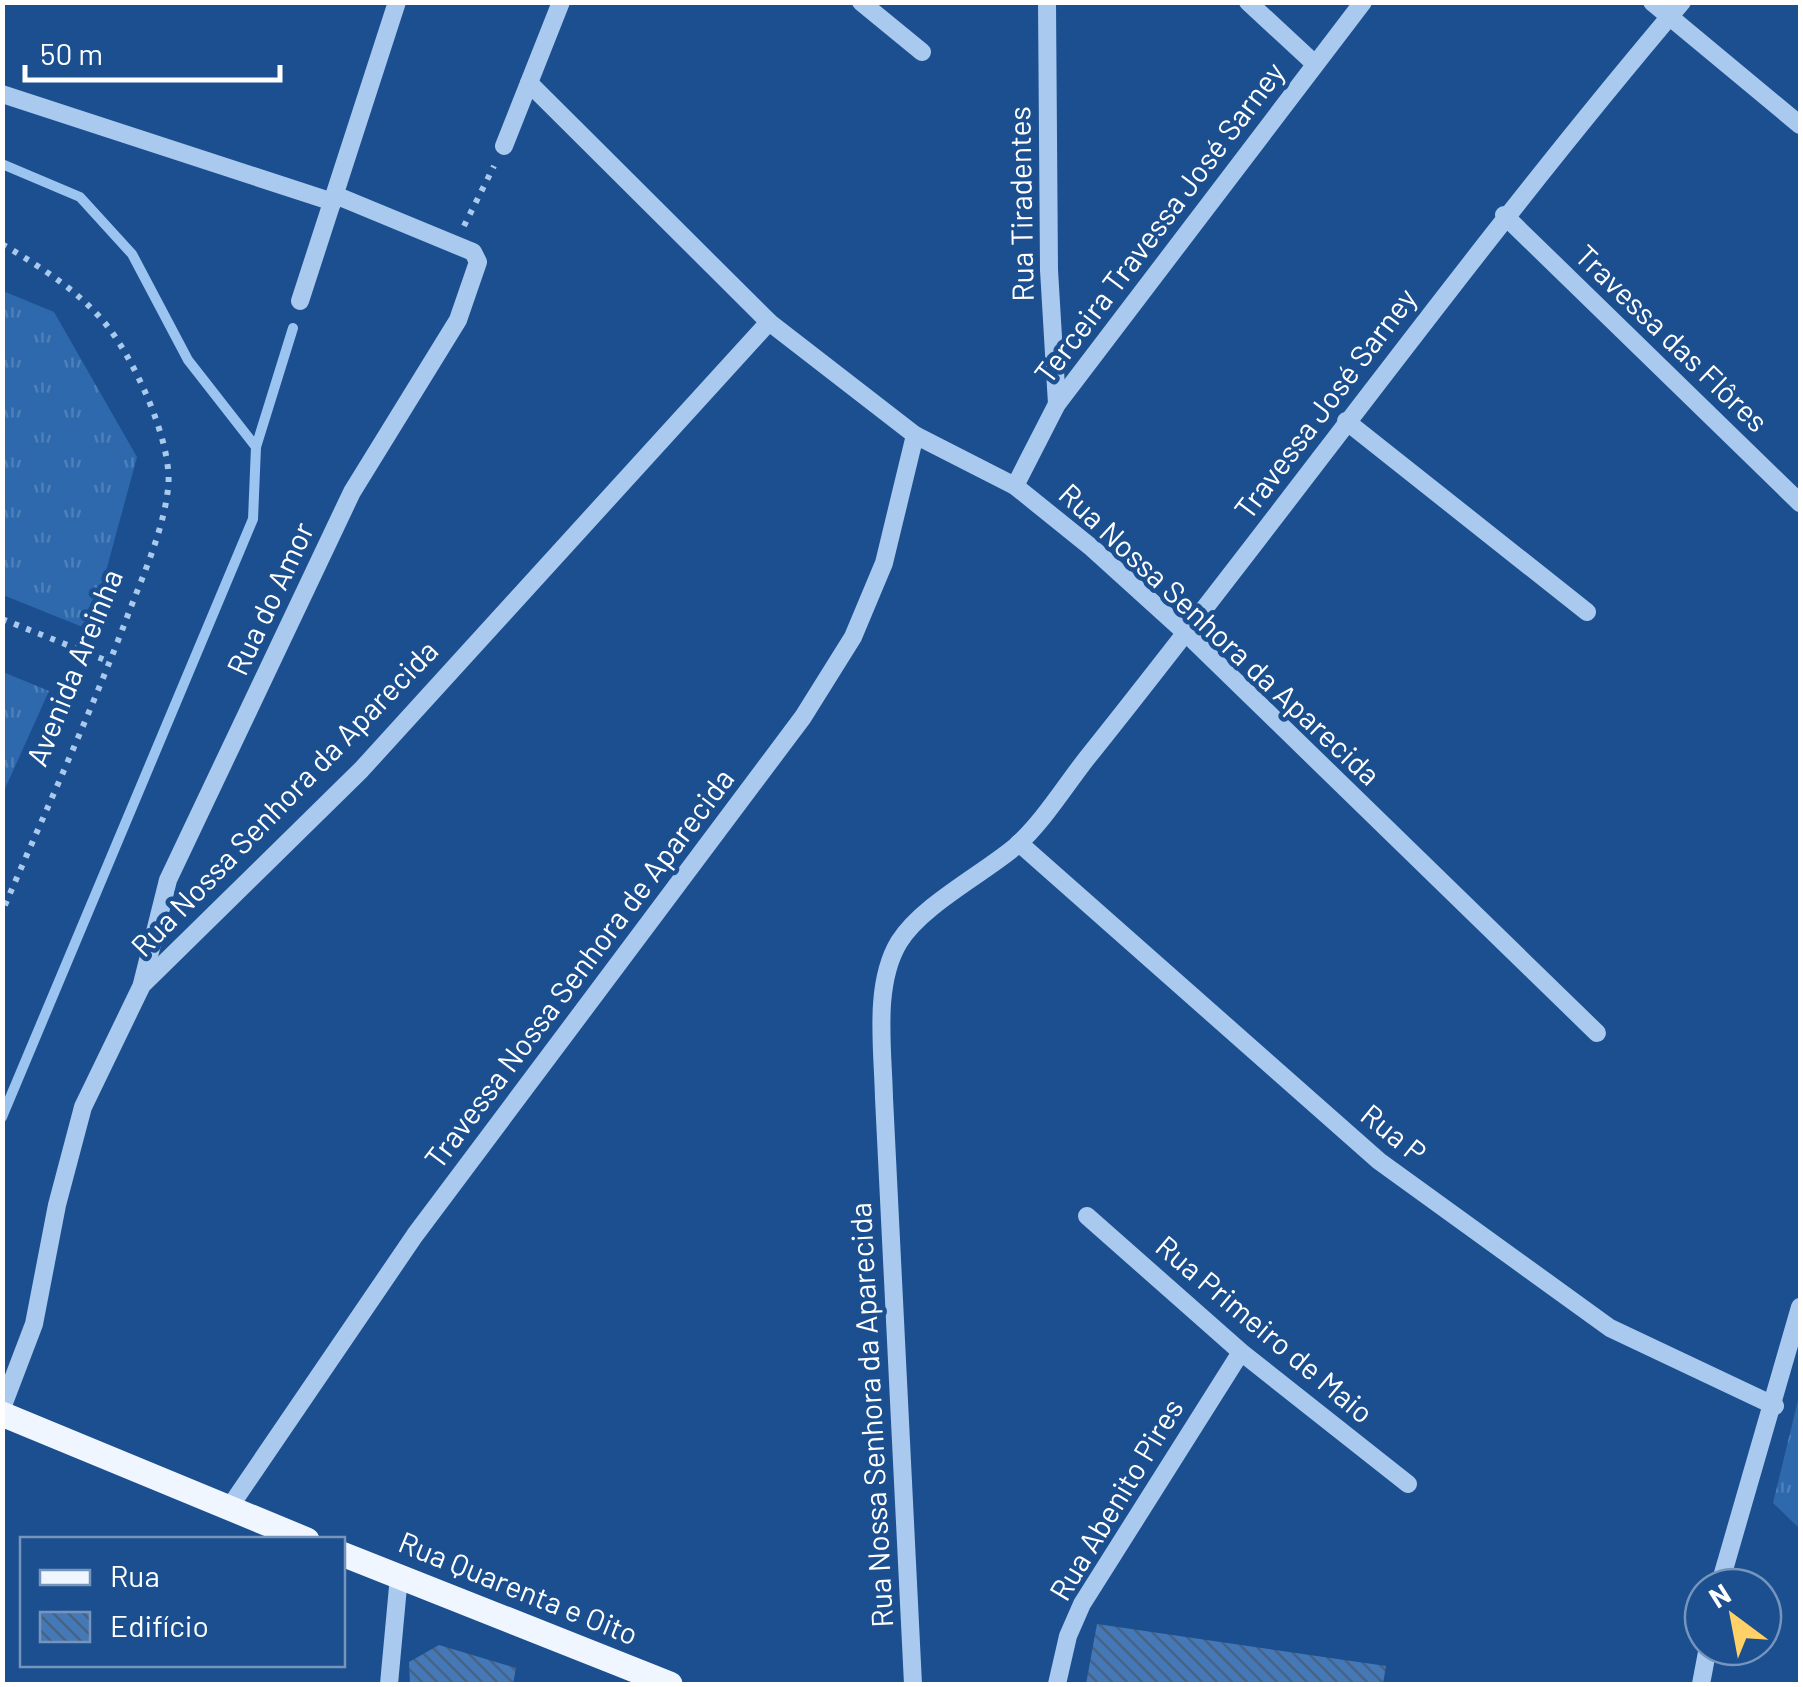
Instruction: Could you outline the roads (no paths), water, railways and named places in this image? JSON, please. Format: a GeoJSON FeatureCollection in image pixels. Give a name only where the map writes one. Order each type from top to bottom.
{"type":"FeatureCollection","features":[{"type":"Feature","properties":{"kind":"main road"},"geometry":{"type":"LineString","coordinates":[[2,1410],[300,1537]]}},
{"type":"Feature","properties":{"kind":"main road","name":"Rua Quarenta e Oito"},"geometry":{"type":"LineString","coordinates":[[345,1555],[670,1684]]}},
{"type":"Feature","properties":{"kind":"street"},"geometry":{"type":"LineString","coordinates":[[300,300],[397,2]]}},
{"type":"Feature","properties":{"kind":"street"},"geometry":{"type":"LineString","coordinates":[[504,146],[562,2]]}},
{"type":"Feature","properties":{"kind":"street"},"geometry":{"type":"LineString","coordinates":[[860,2],[922,52]]}},
{"type":"Feature","properties":{"kind":"street","name":"Rua Tiradentes"},"geometry":{"type":"LineString","coordinates":[[1047,2],[1049,270],[1057,404]]}},
{"type":"Feature","properties":{"kind":"street"},"geometry":{"type":"LineString","coordinates":[[1248,2],[1315,64]]}},
{"type":"Feature","properties":{"kind":"street","name":"Terceira Travessa José Sarney"},"geometry":{"type":"LineString","coordinates":[[1014,486],[1057,404],[1363,2]]}},
{"type":"Feature","properties":{"kind":"street"},"geometry":{"type":"LineString","coordinates":[[1652,2],[1676,10],[1800,125]]}},
{"type":"Feature","properties":{"kind":"street","name":"Travessa José Sarney"},"geometry":{"type":"LineString","coordinates":[[1020,843],[1187,634],[1504,215],[1676,10]]}},
{"type":"Feature","properties":{"kind":"street","name":"Rua Nossa Senhora da Aparecida"},"geometry":{"type":"LineString","coordinates":[[529,83],[769,322],[915,435],[1014,486],[1187,634],[1597,1033]]}},
{"type":"Feature","properties":{"kind":"street"},"geometry":{"type":"LineString","coordinates":[[2,94],[334,198]]}},
{"type":"Feature","properties":{"kind":"street","name":"Rua do Amor"},"geometry":{"type":"LineString","coordinates":[[142,985],[168,880],[352,492],[458,320],[478,262],[464,249],[334,198]]}},
{"type":"Feature","properties":{"kind":"street","name":"Travessa das Flôres"},"geometry":{"type":"LineString","coordinates":[[1504,215],[1800,503]]}},
{"type":"Feature","properties":{"kind":"street","name":"Rua Nossa Senhora da Aparecida"},"geometry":{"type":"LineString","coordinates":[[2,1410],[34,1324],[56,1205],[83,1107],[142,985],[360,770],[769,322]]}},
{"type":"Feature","properties":{"kind":"street"},"geometry":{"type":"LineString","coordinates":[[1346,421],[1587,612]]}},
{"type":"Feature","properties":{"kind":"street","name":"Travessa Nossa Senhora de Aparecida"},"geometry":{"type":"LineString","coordinates":[[229,1508],[415,1234],[803,718],[853,637],[884,562],[915,435]]}},
{"type":"Feature","properties":{"kind":"street","name":"Rua Nossa Senhora da Aparecida"},"geometry":{"type":"LineString","coordinates":[[912,1684],[884,1098],[882,1018],[888,966],[901,939],[923,917],[1020,843]]}},
{"type":"Feature","properties":{"kind":"street","name":"Rua P"},"geometry":{"type":"LineString","coordinates":[[1020,843],[1379,1161],[1610,1328],[1775,1406]]}},
{"type":"Feature","properties":{"kind":"street","name":"Rua Primeiro de Maio"},"geometry":{"type":"LineString","coordinates":[[1087,1216],[1241,1352],[1408,1484]]}},
{"type":"Feature","properties":{"kind":"street"},"geometry":{"type":"LineString","coordinates":[[1725,1567],[1775,1406],[1800,1307]]}},
{"type":"Feature","properties":{"kind":"street","name":"Rua Abenito Pires"},"geometry":{"type":"LineString","coordinates":[[1057,1684],[1068,1636],[1082,1604],[1241,1352]]}},
{"type":"Feature","properties":{"kind":"street"},"geometry":{"type":"LineString","coordinates":[[390,1684],[398,1576]]}},
{"type":"Feature","properties":{"kind":"waterway"},"geometry":{"type":"LineString","coordinates":[[2,164],[80,197],[132,254],[188,360],[256,447]]}},
{"type":"Feature","properties":{"kind":"waterway"},"geometry":{"type":"LineString","coordinates":[[2,1117],[253,519],[256,447],[293,328]]}}]}
